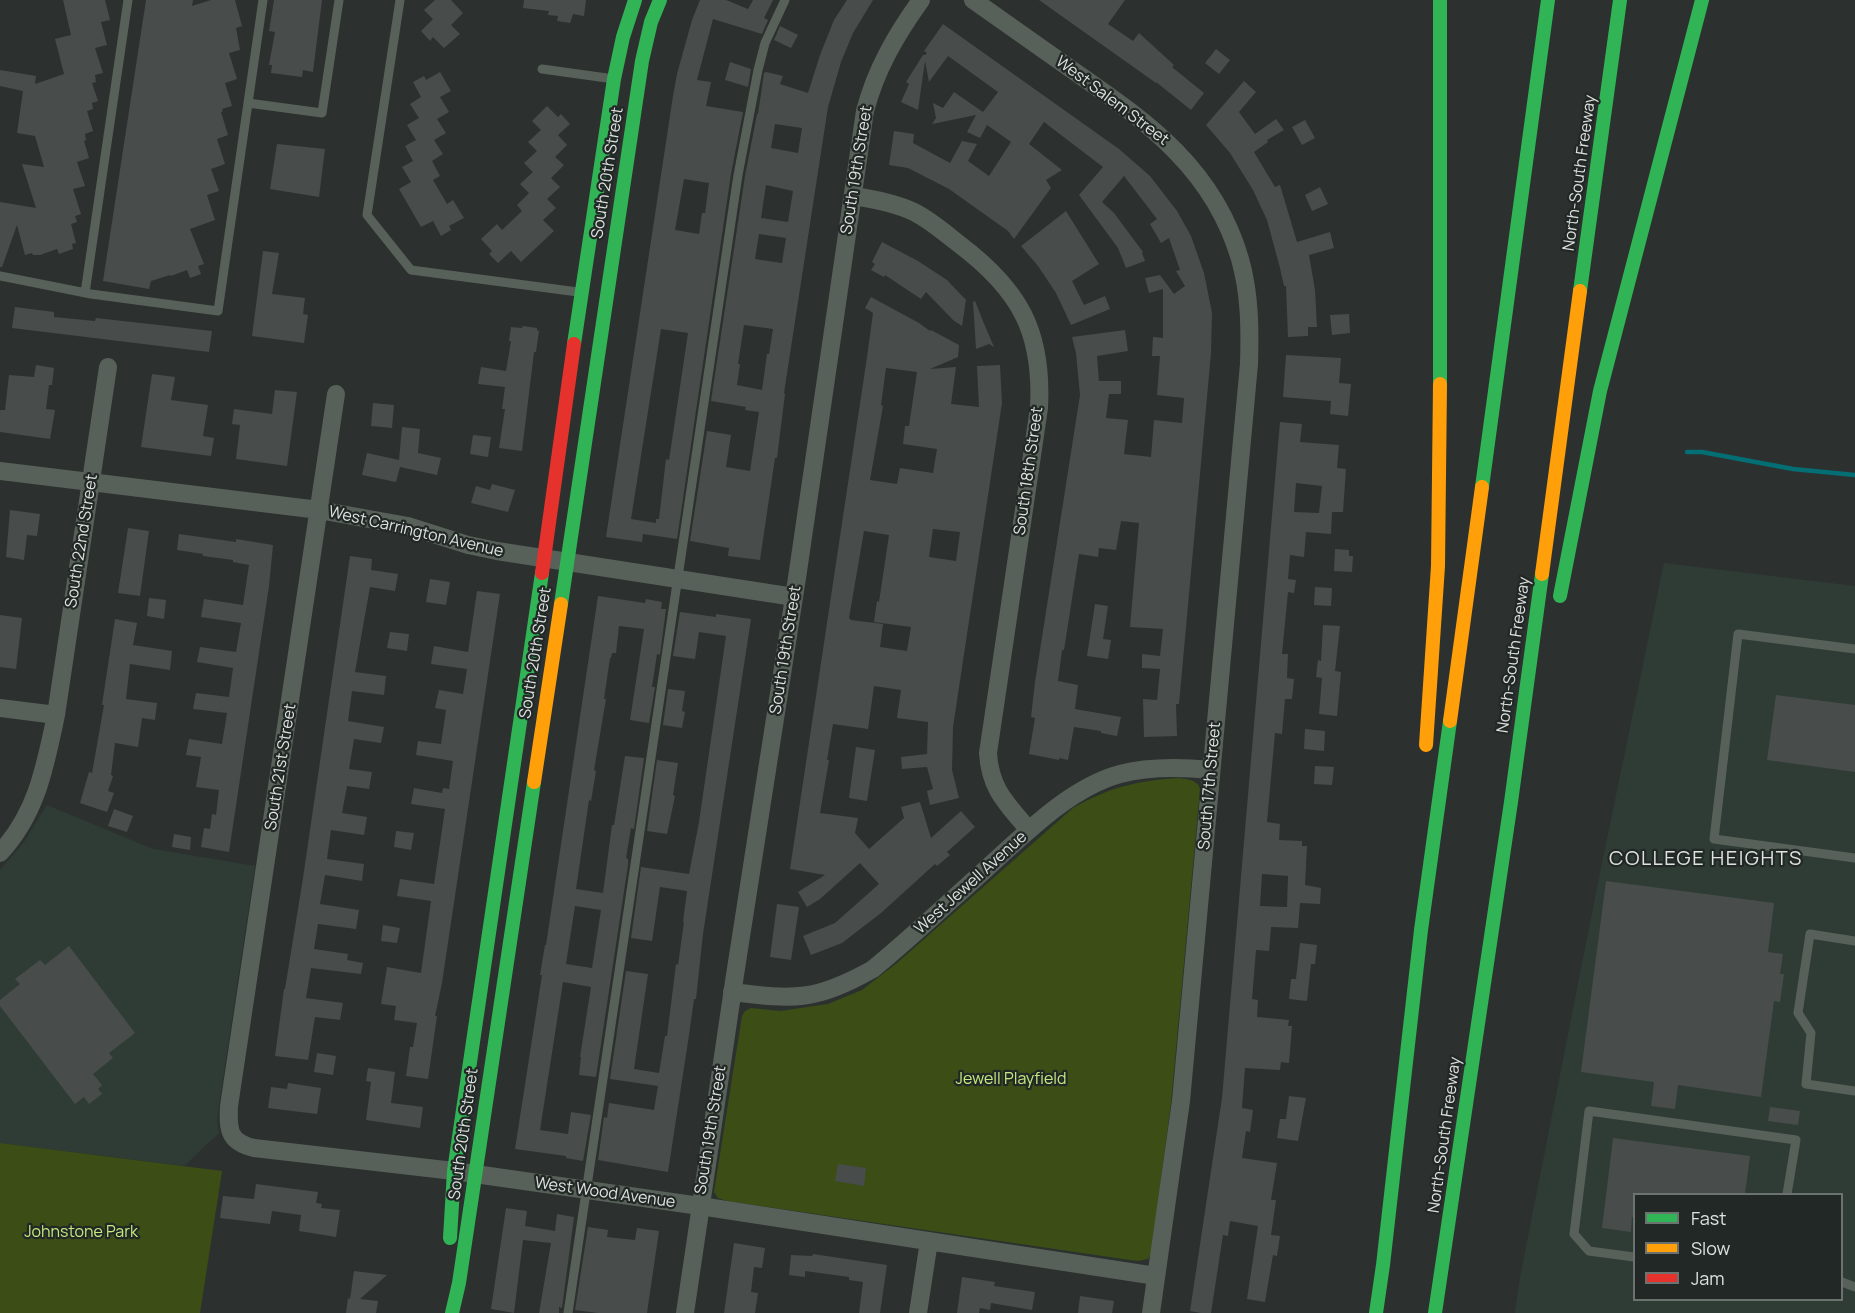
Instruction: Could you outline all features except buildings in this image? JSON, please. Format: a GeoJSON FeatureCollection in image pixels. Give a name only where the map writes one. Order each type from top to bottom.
{"type":"FeatureCollection","features":[{"type":"Feature","properties":{"kind":"main road","name":"South 20th Street"},"geometry":{"type":"LineString","coordinates":[[451,1313],[459,1283],[567,562],[614,79],[623,37],[635,0]]}},
{"type":"Feature","properties":{"kind":"main road","name":"South 20th Street"},"geometry":{"type":"LineString","coordinates":[[451,1313],[448,1277],[454,1171],[544,558],[594,294],[642,61],[651,22],[660,0]]}},
{"type":"Feature","properties":{"kind":"main road"},"geometry":{"type":"LineString","coordinates":[[1425,759],[1438,566],[1440,489],[1440,0]]}},
{"type":"Feature","properties":{"kind":"main road"},"geometry":{"type":"LineString","coordinates":[[1376,1313],[1421,930],[1548,0]]}},
{"type":"Feature","properties":{"kind":"main road","name":"North-South Freeway"},"geometry":{"type":"LineString","coordinates":[[1435,1313],[1511,802],[1620,0]]}},
{"type":"Feature","properties":{"kind":"main road"},"geometry":{"type":"LineString","coordinates":[[1557,606],[1600,391],[1702,0]]}},
{"type":"Feature","properties":{"kind":"main road"},"geometry":{"type":"LineString","coordinates":[[1511,802],[1544,664]]}},
{"type":"Feature","properties":{"kind":"main road"},"geometry":{"type":"LineString","coordinates":[[1421,930],[1424,805]]}},
{"type":"Feature","properties":{"kind":"street","name":"South 19th Street"},"geometry":{"type":"LineString","coordinates":[[684,1313],[794,597],[865,111],[870,91],[887,51],[921,0]]}},
{"type":"Feature","properties":{"kind":"street","name":"West Salem Street"},"geometry":{"type":"LineString","coordinates":[[973,0],[1120,103],[1177,151],[1210,195],[1226,224],[1240,259]]}},
{"type":"Feature","properties":{"kind":"street","name":"South 18th Street"},"geometry":{"type":"LineString","coordinates":[[853,195],[894,204],[915,213],[971,253],[1008,289],[1021,308],[1032,335],[1041,380],[1039,408],[988,753],[989,769],[998,793],[1029,830]]}},
{"type":"Feature","properties":{"kind":"street","name":"South 17th Street"},"geometry":{"type":"LineString","coordinates":[[1151,1313],[1181,1101],[1250,364],[1248,295],[1240,259]]}},
{"type":"Feature","properties":{"kind":"street","name":"South 22nd Street"},"geometry":{"type":"LineString","coordinates":[[0,853],[24,821],[32,806],[46,766],[56,715],[108,367]]}},
{"type":"Feature","properties":{"kind":"street","name":"South 21st Street"},"geometry":{"type":"LineString","coordinates":[[233,1139],[229,1128],[229,1106],[336,394]]}},
{"type":"Feature","properties":{"kind":"street","name":"West Carrington Avenue"},"geometry":{"type":"LineString","coordinates":[[0,471],[319,510],[408,526],[456,542],[497,551],[794,597]]}},
{"type":"Feature","properties":{"kind":"street"},"geometry":{"type":"LineString","coordinates":[[0,708],[56,715]]}},
{"type":"Feature","properties":{"kind":"street","name":"West Jewell Avenue"},"geometry":{"type":"LineString","coordinates":[[732,992],[777,998],[798,998],[824,993],[846,984],[873,969],[904,944],[1029,830],[1075,794],[1092,784],[1119,774],[1167,767],[1211,770]]}},
{"type":"Feature","properties":{"kind":"street","name":"West Wood Avenue"},"geometry":{"type":"LineString","coordinates":[[233,1139],[242,1145],[254,1148],[454,1171],[1156,1276]]}},
{"type":"Feature","properties":{"kind":"street"},"geometry":{"type":"LineString","coordinates":[[918,1313],[929,1241]]}},
{"type":"Feature","properties":{"kind":"lane"},"geometry":{"type":"LineString","coordinates":[[85,292],[128,0]]}},
{"type":"Feature","properties":{"kind":"lane"},"geometry":{"type":"LineString","coordinates":[[0,276],[85,292],[218,311],[263,0]]}},
{"type":"Feature","properties":{"kind":"lane"},"geometry":{"type":"LineString","coordinates":[[248,102],[322,113],[339,0]]}},
{"type":"Feature","properties":{"kind":"lane"},"geometry":{"type":"LineString","coordinates":[[400,0],[367,215],[411,270],[594,294]]}},
{"type":"Feature","properties":{"kind":"lane"},"geometry":{"type":"LineString","coordinates":[[568,1313],[742,152],[765,43],[785,0]]}},
{"type":"Feature","properties":{"kind":"lane"},"geometry":{"type":"LineString","coordinates":[[542,69],[614,79]]}},
{"type":"Feature","properties":{"kind":"lane"},"geometry":{"type":"LineString","coordinates":[[1855,649],[1738,634],[1714,839],[1855,858]]}},
{"type":"Feature","properties":{"kind":"lane"},"geometry":{"type":"LineString","coordinates":[[1855,941],[1809,934],[1798,1013],[1811,1033],[1806,1084],[1855,1090]]}},
{"type":"Feature","properties":{"kind":"lane"},"geometry":{"type":"LineString","coordinates":[[1633,1257],[1589,1251],[1574,1234],[1589,1111],[1796,1140],[1787,1193]]}},
{"type":"Feature","properties":{"kind":"shaded area"},"geometry":{"type":"Polygon","coordinates":[[[1664,563],[1855,586],[1855,1313],[1515,1313],[1520,1277],[1664,563]]]}},
{"type":"Feature","properties":{"kind":"shaded area"},"geometry":{"type":"Polygon","coordinates":[[[47,805],[153,849],[255,866],[218,1112],[219,1133],[184,1166],[0,1143],[0,870],[24,842],[47,805]]]}},
{"type":"Feature","properties":{"kind":"green space","name":"Jewell Playfield"},"geometry":{"type":"Polygon","coordinates":[[[1179,778],[1195,782],[1200,789],[1171,1103],[1151,1254],[1148,1259],[1137,1261],[718,1198],[714,1192],[742,1016],[745,1011],[751,1008],[780,1011],[828,1004],[862,990],[897,963],[1073,808],[1124,786],[1179,778]]]}},
{"type":"Feature","properties":{"kind":"green space","name":"Johnstone Park"},"geometry":{"type":"Polygon","coordinates":[[[0,1143],[222,1171],[200,1313],[0,1313],[0,1143]]]}},
{"type":"Feature","properties":{"kind":"waterway"},"geometry":{"type":"LineString","coordinates":[[1687,452],[1702,452],[1793,469],[1855,475]]}},
{"type":"Feature","properties":{"kind":"traffic: fast"},"geometry":{"type":"LineString","coordinates":[[574,344],[614,79],[623,37],[635,0]]}},
{"type":"Feature","properties":{"kind":"traffic: fast"},"geometry":{"type":"LineString","coordinates":[[561,604],[642,61],[651,22],[660,0]]}},
{"type":"Feature","properties":{"kind":"traffic: fast"},"geometry":{"type":"LineString","coordinates":[[1440,0],[1440,384]]}},
{"type":"Feature","properties":{"kind":"traffic: fast"},"geometry":{"type":"LineString","coordinates":[[1482,487],[1548,0]]}},
{"type":"Feature","properties":{"kind":"traffic: fast"},"geometry":{"type":"LineString","coordinates":[[1580,291],[1620,0]]}},
{"type":"Feature","properties":{"kind":"traffic: fast"},"geometry":{"type":"LineString","coordinates":[[1560,596],[1600,391],[1702,0]]}},
{"type":"Feature","properties":{"kind":"traffic: fast"},"geometry":{"type":"LineString","coordinates":[[450,1238],[454,1171],[542,573]]}},
{"type":"Feature","properties":{"kind":"traffic: fast"},"geometry":{"type":"LineString","coordinates":[[1435,1313],[1511,802],[1542,574]]}},
{"type":"Feature","properties":{"kind":"traffic: fast"},"geometry":{"type":"LineString","coordinates":[[1376,1313],[1421,930],[1450,721]]}},
{"type":"Feature","properties":{"kind":"traffic: fast"},"geometry":{"type":"LineString","coordinates":[[452,1313],[459,1283],[534,782]]}},
{"type":"Feature","properties":{"kind":"traffic: slow"},"geometry":{"type":"LineString","coordinates":[[1542,574],[1580,291]]}},
{"type":"Feature","properties":{"kind":"traffic: slow"},"geometry":{"type":"LineString","coordinates":[[1426,745],[1438,566],[1440,384]]}},
{"type":"Feature","properties":{"kind":"traffic: slow"},"geometry":{"type":"LineString","coordinates":[[1450,721],[1482,487]]}},
{"type":"Feature","properties":{"kind":"traffic: slow"},"geometry":{"type":"LineString","coordinates":[[534,782],[561,604]]}},
{"type":"Feature","properties":{"kind":"traffic: jam"},"geometry":{"type":"LineString","coordinates":[[542,573],[574,344]]}},
{"type":"Feature","properties":{"kind":"district","name":"COLLEGE HEIGHTS"},"geometry":{"type":"Point","coordinates":[1706,859]}}]}
